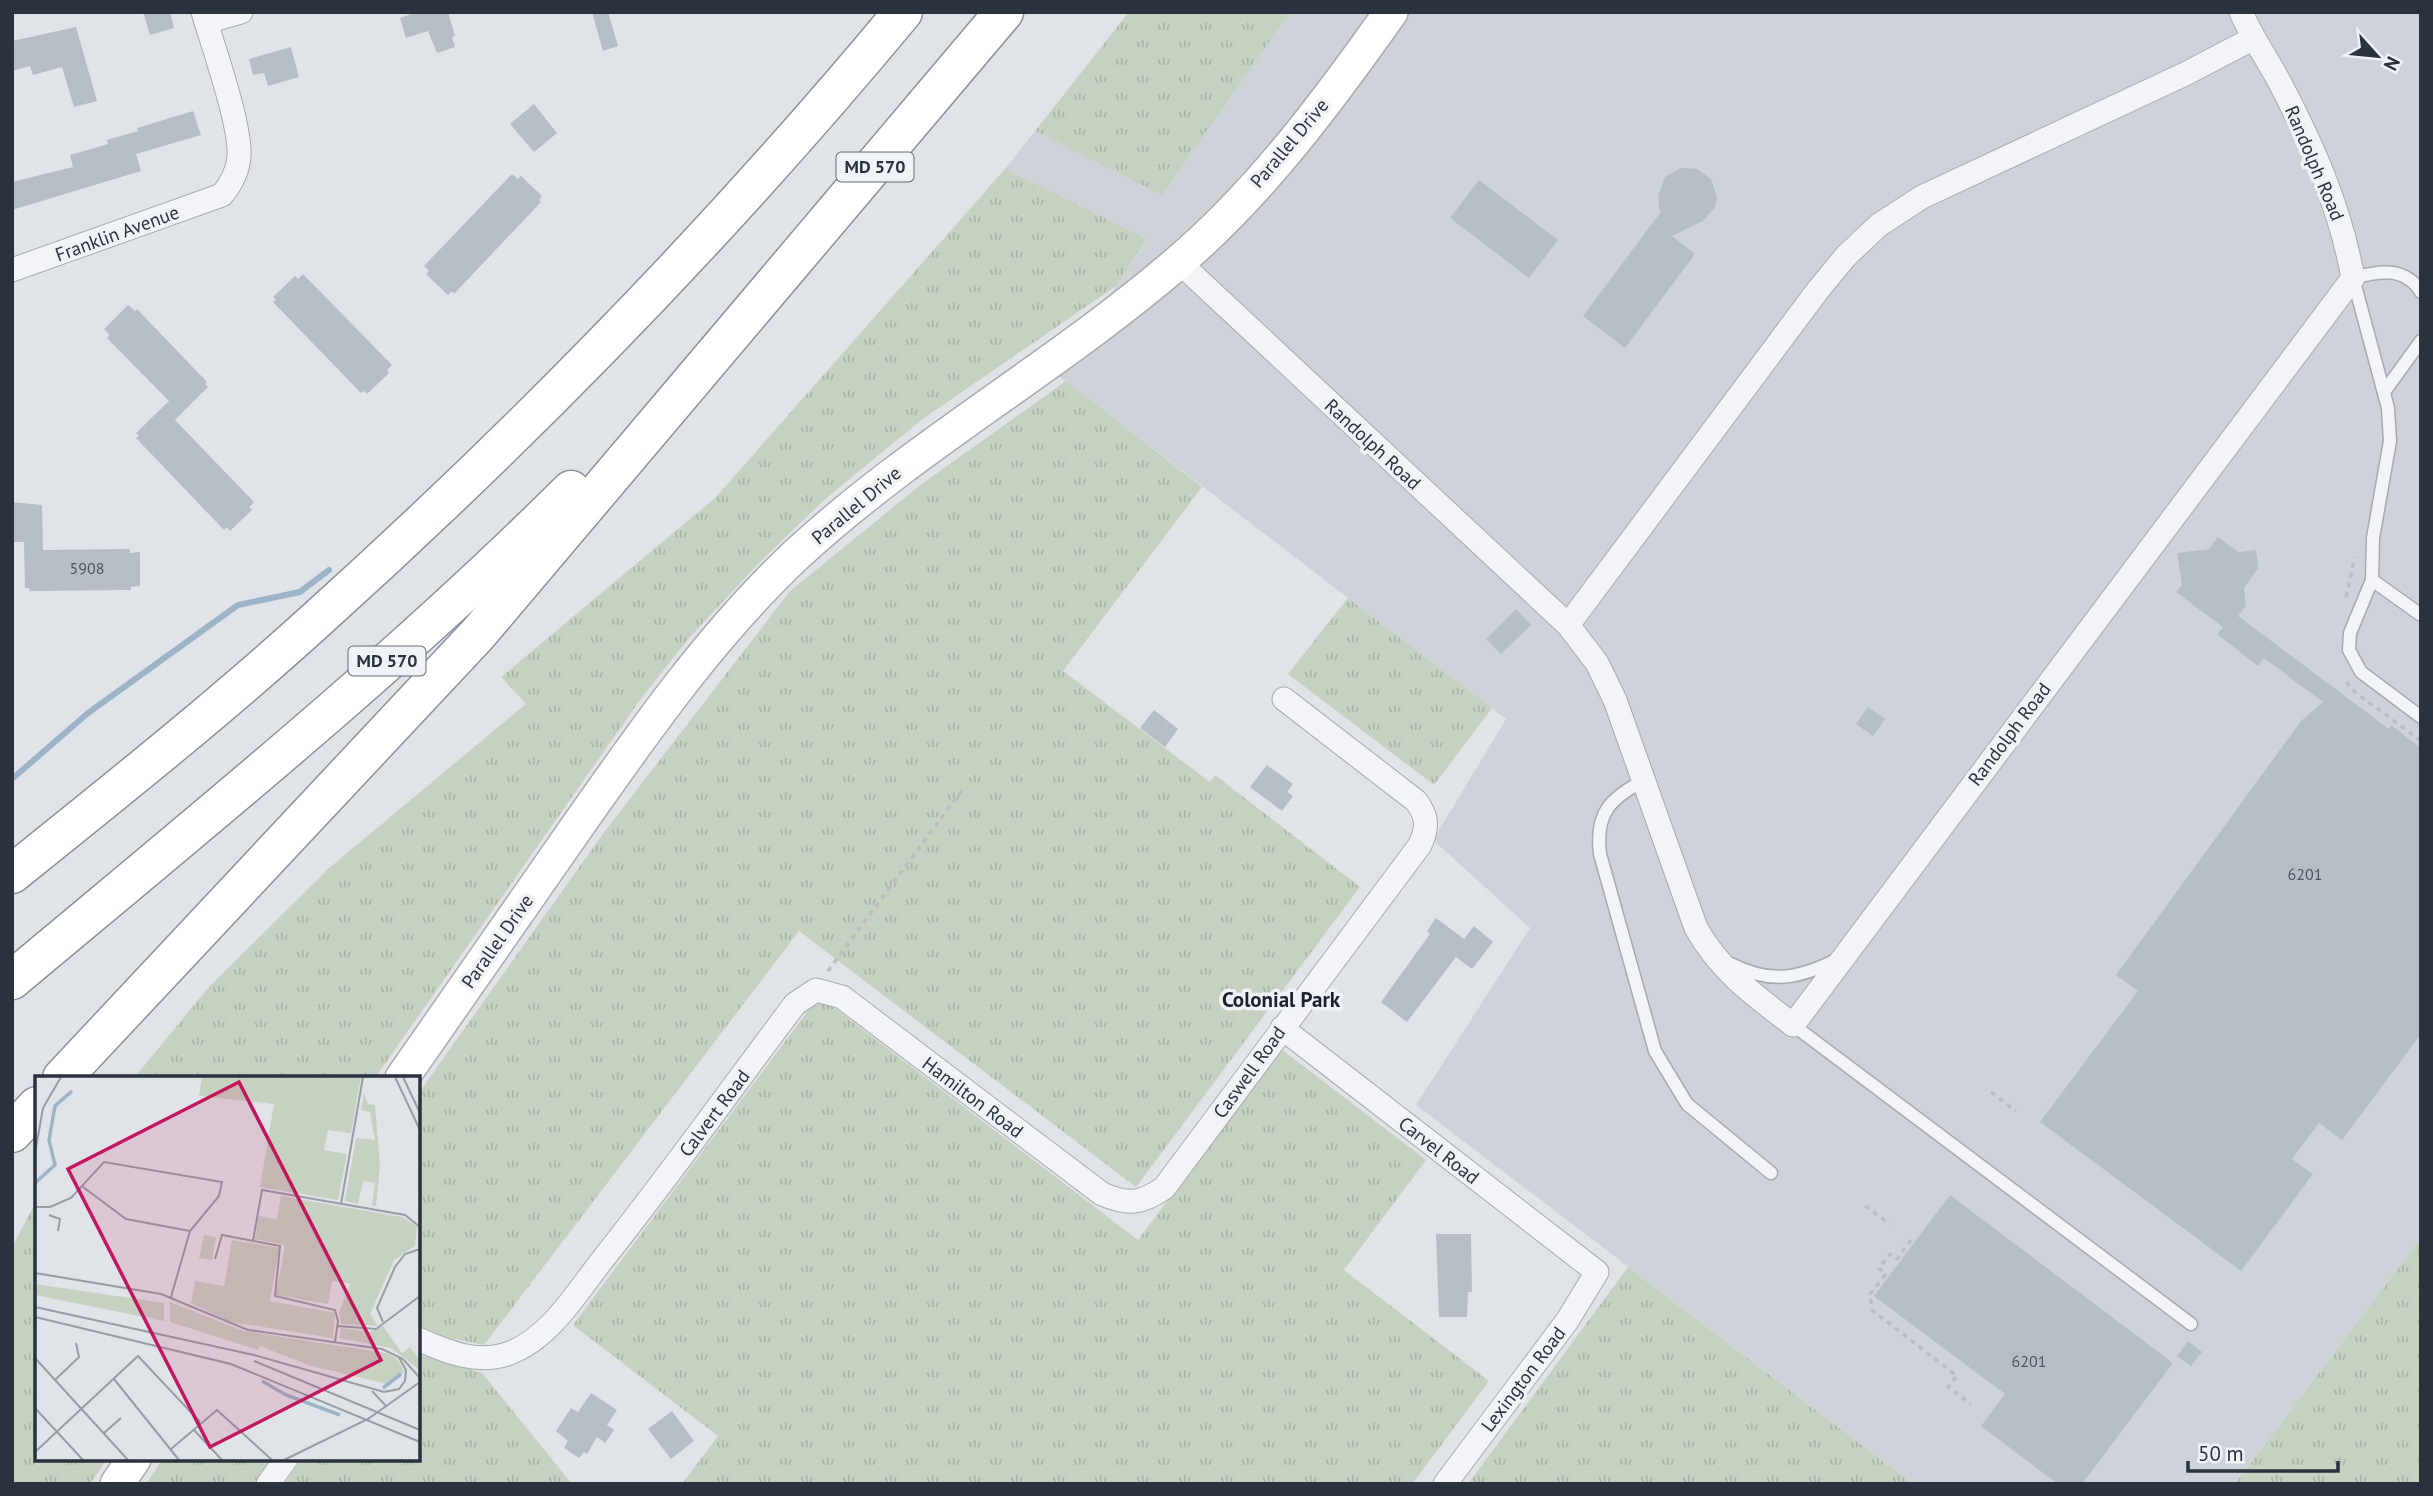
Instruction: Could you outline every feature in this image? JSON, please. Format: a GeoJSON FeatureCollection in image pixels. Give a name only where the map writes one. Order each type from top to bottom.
{"type":"FeatureCollection","features":[{"type":"Feature","properties":{"kind":"highway"},"geometry":{"type":"LineString","coordinates":[[12,874],[312,624],[501,446],[677,269],[770,168],[903,12]]}},
{"type":"Feature","properties":{"kind":"highway","name":"MD 570"},"geometry":{"type":"LineString","coordinates":[[12,980],[272,764],[469,587],[742,318],[911,125],[1004,12]]}},
{"type":"Feature","properties":{"kind":"highway"},"geometry":{"type":"LineString","coordinates":[[63,1076],[478,634],[742,318]]}},
{"type":"Feature","properties":{"kind":"highway"},"geometry":{"type":"LineString","coordinates":[[12,1125],[35,1103]]}},
{"type":"Feature","properties":{"kind":"highway"},"geometry":{"type":"LineString","coordinates":[[12,1133],[35,1108]]}},
{"type":"Feature","properties":{"kind":"street"},"geometry":{"type":"LineString","coordinates":[[205,17],[241,12]]}},
{"type":"Feature","properties":{"kind":"street","name":"Parallel Drive"},"geometry":{"type":"LineString","coordinates":[[403,1076],[654,718],[757,596],[794,557],[871,489],[1110,316],[1178,262],[1238,203],[1296,138],[1391,12]]}},
{"type":"Feature","properties":{"kind":"street","name":"Randolph Road"},"geometry":{"type":"LineString","coordinates":[[1178,262],[1568,625],[1603,675],[1645,780],[1696,928],[1709,951],[1729,975],[1793,1025],[2353,278],[2344,228],[2325,175],[2278,80],[2252,39],[2241,12]]}},
{"type":"Feature","properties":{"kind":"street","name":"Franklin Avenue"},"geometry":{"type":"LineString","coordinates":[[12,270],[222,195],[237,172],[239,148],[205,17]]}},
{"type":"Feature","properties":{"kind":"street"},"geometry":{"type":"LineString","coordinates":[[1568,625],[1818,290],[1846,256],[1879,225],[1922,197],[2185,74],[2252,39]]}},
{"type":"Feature","properties":{"kind":"street","name":"Caswell Road"},"geometry":{"type":"LineString","coordinates":[[1131,1204],[1148,1199],[1164,1188],[1420,845],[1427,823],[1416,801],[1284,699]]}},
{"type":"Feature","properties":{"kind":"street","name":"Hamilton Road"},"geometry":{"type":"LineString","coordinates":[[816,990],[842,997],[1102,1194],[1131,1204]]}},
{"type":"Feature","properties":{"kind":"street","name":"Calvert Road"},"geometry":{"type":"LineString","coordinates":[[420,1340],[467,1357],[491,1358],[531,1343],[553,1321],[638,1215],[795,1004],[816,990]]}},
{"type":"Feature","properties":{"kind":"street","name":"Carvel Road"},"geometry":{"type":"LineString","coordinates":[[1282,1028],[1597,1272]]}},
{"type":"Feature","properties":{"kind":"street","name":"Lexington Road"},"geometry":{"type":"LineString","coordinates":[[1445,1484],[1567,1321],[1597,1272]]}},
{"type":"Feature","properties":{"kind":"street"},"geometry":{"type":"LineString","coordinates":[[117,1484],[133,1461]]}},
{"type":"Feature","properties":{"kind":"street"},"geometry":{"type":"LineString","coordinates":[[268,1484],[285,1461]]}},
{"type":"Feature","properties":{"kind":"lane"},"geometry":{"type":"LineString","coordinates":[[2421,292],[2404,275],[2386,271],[2353,278],[2384,392],[2390,441],[2373,538],[2372,580],[2350,633],[2353,662],[2361,672],[2421,718]]}},
{"type":"Feature","properties":{"kind":"lane"},"geometry":{"type":"LineString","coordinates":[[2384,392],[2421,341]]}},
{"type":"Feature","properties":{"kind":"lane"},"geometry":{"type":"LineString","coordinates":[[2372,580],[2421,615]]}},
{"type":"Feature","properties":{"kind":"lane"},"geometry":{"type":"LineString","coordinates":[[1645,780],[1624,790],[1611,802],[1598,834],[1600,855],[1655,1051],[1687,1104],[1771,1173]]}},
{"type":"Feature","properties":{"kind":"lane"},"geometry":{"type":"LineString","coordinates":[[1709,951],[1747,972],[1785,977],[1807,974],[1843,956]]}},
{"type":"Feature","properties":{"kind":"lane"},"geometry":{"type":"LineString","coordinates":[[1793,1025],[2191,1324]]}},
{"type":"Feature","properties":{"kind":"path"},"geometry":{"type":"LineString","coordinates":[[2390,720],[2421,741]]}},
{"type":"Feature","properties":{"kind":"path"},"geometry":{"type":"LineString","coordinates":[[816,990],[965,786]]}},
{"type":"Feature","properties":{"kind":"path"},"geometry":{"type":"LineString","coordinates":[[1991,1092],[2016,1111]]}},
{"type":"Feature","properties":{"kind":"path"},"geometry":{"type":"LineString","coordinates":[[1865,1206],[1890,1224]]}},
{"type":"Feature","properties":{"kind":"path"},"geometry":{"type":"LineString","coordinates":[[1911,1240],[1897,1259],[1890,1254],[1880,1268],[1886,1273],[1870,1294],[1872,1310],[1956,1376],[1948,1387],[1971,1404]]}},
{"type":"Feature","properties":{"kind":"shaded area"},"geometry":{"type":"Polygon","coordinates":[[[1290,12],[2421,12],[2421,1238],[2235,1484],[1913,1484],[1416,1105],[1530,928],[1433,840],[1506,719],[1056,374],[1147,240],[1005,169],[1035,131],[1162,194],[1290,12]]]}},
{"type":"Feature","properties":{"kind":"green space"},"geometry":{"type":"Polygon","coordinates":[[[1129,12],[1290,12],[1162,195],[1035,131],[1129,12]]]}},
{"type":"Feature","properties":{"kind":"green space"},"geometry":{"type":"Polygon","coordinates":[[[1005,169],[1147,239],[1116,286],[924,418],[825,499],[759,563],[689,638],[640,700],[376,1076],[136,1076],[208,988],[328,869],[526,704],[501,677],[716,497],[1005,169]]]}},
{"type":"Feature","properties":{"kind":"green space"},"geometry":{"type":"Polygon","coordinates":[[[1066,381],[1202,487],[1063,671],[1210,782],[1215,775],[1360,887],[1136,1187],[799,931],[484,1345],[449,1338],[422,1327],[420,1091],[602,835],[790,591],[923,483],[1066,381]]]}},
{"type":"Feature","properties":{"kind":"green space"},"geometry":{"type":"Polygon","coordinates":[[[1348,598],[1492,708],[1434,785],[1288,674],[1348,598]]]}},
{"type":"Feature","properties":{"kind":"green space"},"geometry":{"type":"Polygon","coordinates":[[[819,996],[1138,1240],[1281,1049],[1426,1160],[1344,1270],[1489,1381],[1412,1484],[682,1484],[718,1436],[573,1325],[819,996]]]}},
{"type":"Feature","properties":{"kind":"green space"},"geometry":{"type":"Polygon","coordinates":[[[35,1204],[35,1461],[106,1461],[90,1484],[12,1484],[12,1247],[35,1204]]]}},
{"type":"Feature","properties":{"kind":"green space"},"geometry":{"type":"Polygon","coordinates":[[[2421,1238],[2421,1484],[2235,1484],[2421,1238]]]}},
{"type":"Feature","properties":{"kind":"green space"},"geometry":{"type":"Polygon","coordinates":[[[1628,1267],[1913,1484],[1468,1484],[1628,1267]]]}},
{"type":"Feature","properties":{"kind":"green space"},"geometry":{"type":"Polygon","coordinates":[[[420,1355],[482,1373],[572,1484],[284,1484],[301,1461],[420,1461],[420,1355]]]}},
{"type":"Feature","properties":{"kind":"green space"},"geometry":{"type":"Polygon","coordinates":[[[162,1461],[272,1461],[256,1484],[146,1484],[162,1461]]]}},
{"type":"Feature","properties":{"kind":"building"},"geometry":{"type":"Polygon","coordinates":[[[143,12],[170,12],[174,28],[150,35],[143,12]]]}},
{"type":"Feature","properties":{"kind":"building"},"geometry":{"type":"Polygon","coordinates":[[[417,12],[448,12],[455,36],[452,37],[455,47],[437,53],[428,31],[406,38],[400,18],[417,12]]]}},
{"type":"Feature","properties":{"kind":"building"},"geometry":{"type":"Polygon","coordinates":[[[592,12],[608,12],[618,46],[603,51],[592,12]]]}},
{"type":"Feature","properties":{"kind":"building"},"geometry":{"type":"Polygon","coordinates":[[[76,27],[97,101],[74,107],[62,67],[33,75],[30,66],[12,71],[12,41],[76,27]]]}},
{"type":"Feature","properties":{"kind":"building"},"geometry":{"type":"Polygon","coordinates":[[[291,47],[299,77],[268,86],[264,73],[253,75],[249,59],[291,47]]]}},
{"type":"Feature","properties":{"kind":"building"},"geometry":{"type":"Polygon","coordinates":[[[534,104],[557,133],[534,152],[510,124],[534,104]]]}},
{"type":"Feature","properties":{"kind":"building"},"geometry":{"type":"Polygon","coordinates":[[[193,111],[201,135],[136,154],[141,171],[12,210],[12,182],[73,167],[70,155],[108,144],[107,140],[138,131],[137,128],[193,111]]]}},
{"type":"Feature","properties":{"kind":"building"},"geometry":{"type":"Polygon","coordinates":[[[1681,168],[1697,169],[1711,179],[1717,197],[1715,207],[1703,221],[1672,236],[1695,254],[1625,348],[1583,316],[1660,213],[1658,196],[1665,177],[1681,168]]]}},
{"type":"Feature","properties":{"kind":"building"},"geometry":{"type":"Polygon","coordinates":[[[512,174],[518,179],[521,176],[542,196],[539,200],[541,202],[454,294],[452,291],[448,295],[426,274],[429,271],[424,266],[512,174]]]}},
{"type":"Feature","properties":{"kind":"building"},"geometry":{"type":"Polygon","coordinates":[[[1479,180],[1558,240],[1529,278],[1450,218],[1479,180]]]}},
{"type":"Feature","properties":{"kind":"building"},"geometry":{"type":"Polygon","coordinates":[[[303,274],[392,365],[387,370],[389,373],[367,394],[364,391],[361,393],[273,302],[276,300],[273,297],[295,276],[298,279],[303,274]]]}},
{"type":"Feature","properties":{"kind":"building"},"geometry":{"type":"Polygon","coordinates":[[[128,305],[135,311],[137,309],[207,382],[205,384],[208,387],[175,420],[254,502],[249,507],[252,510],[230,531],[227,527],[224,530],[136,438],[139,436],[136,433],[169,401],[107,338],[110,335],[104,329],[128,305]]]}},
{"type":"Feature","properties":{"kind":"building"},"geometry":{"type":"Polygon","coordinates":[[[12,502],[42,505],[43,550],[130,549],[130,553],[140,552],[140,586],[131,587],[131,590],[30,591],[25,588],[24,542],[12,542],[12,502]]]}},
{"type":"Feature","properties":{"kind":"building"},"geometry":{"type":"Polygon","coordinates":[[[2218,537],[2238,552],[2256,550],[2258,568],[2244,588],[2246,606],[2238,616],[2389,729],[2391,725],[2421,748],[2421,1034],[2342,1140],[2319,1123],[2292,1159],[2313,1174],[2241,1271],[2040,1122],[2138,991],[2116,975],[2301,721],[2323,702],[2264,658],[2258,666],[2217,634],[2223,627],[2176,592],[2182,585],[2177,553],[2209,549],[2218,537]]]}},
{"type":"Feature","properties":{"kind":"building"},"geometry":{"type":"Polygon","coordinates":[[[1516,609],[1531,625],[1501,654],[1486,639],[1516,609]]]}},
{"type":"Feature","properties":{"kind":"building"},"geometry":{"type":"Polygon","coordinates":[[[1868,707],[1885,719],[1873,736],[1856,724],[1868,707]]]}},
{"type":"Feature","properties":{"kind":"building"},"geometry":{"type":"Polygon","coordinates":[[[1154,710],[1178,729],[1165,747],[1140,728],[1154,710]]]}},
{"type":"Feature","properties":{"kind":"building"},"geometry":{"type":"Polygon","coordinates":[[[1267,765],[1293,784],[1287,792],[1293,796],[1282,811],[1250,787],[1267,765]]]}},
{"type":"Feature","properties":{"kind":"building"},"geometry":{"type":"Polygon","coordinates":[[[1436,918],[1464,939],[1474,926],[1493,942],[1472,969],[1456,957],[1407,1022],[1381,1002],[1430,934],[1427,931],[1436,918]]]}},
{"type":"Feature","properties":{"kind":"building"},"geometry":{"type":"Polygon","coordinates":[[[1950,1195],[2173,1363],[2082,1484],[2058,1484],[1981,1426],[2005,1394],[1874,1296],[1950,1195]]]}},
{"type":"Feature","properties":{"kind":"building"},"geometry":{"type":"Polygon","coordinates":[[[1436,1234],[1471,1234],[1472,1292],[1468,1292],[1467,1317],[1439,1317],[1436,1234]]]}},
{"type":"Feature","properties":{"kind":"building"},"geometry":{"type":"Polygon","coordinates":[[[2188,1341],[2202,1352],[2191,1366],[2177,1356],[2188,1341]]]}},
{"type":"Feature","properties":{"kind":"building"},"geometry":{"type":"Polygon","coordinates":[[[591,1393],[617,1410],[607,1425],[614,1430],[605,1443],[597,1437],[587,1454],[584,1452],[579,1458],[564,1448],[568,1441],[556,1431],[571,1408],[578,1412],[591,1393]]]}},
{"type":"Feature","properties":{"kind":"building"},"geometry":{"type":"Polygon","coordinates":[[[672,1411],[694,1441],[671,1459],[648,1429],[672,1411]]]}},
{"type":"Feature","properties":{"kind":"waterway"},"geometry":{"type":"LineString","coordinates":[[12,779],[88,713],[238,605],[300,592],[329,570]]}},
{"type":"Feature","properties":{"kind":"district","name":"Colonial Park"},"geometry":{"type":"Point","coordinates":[1281,1000]}}]}
